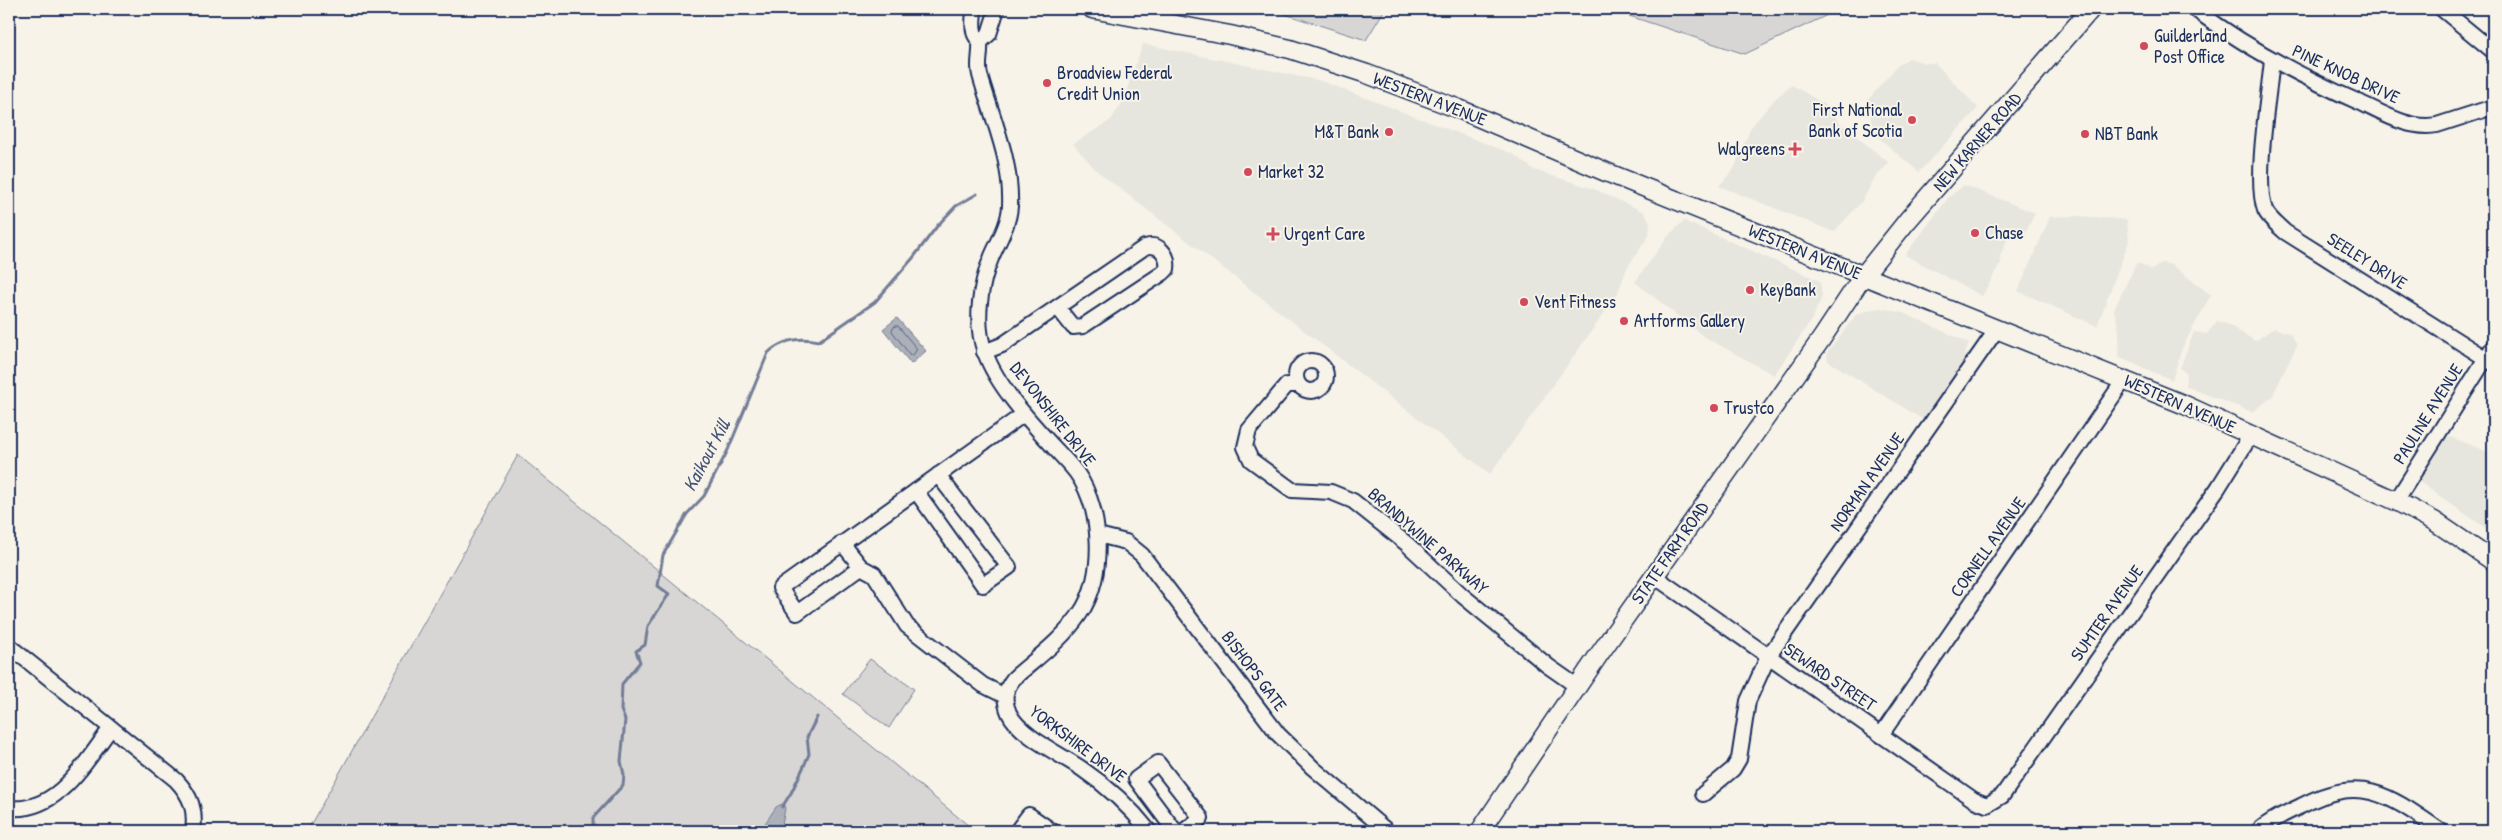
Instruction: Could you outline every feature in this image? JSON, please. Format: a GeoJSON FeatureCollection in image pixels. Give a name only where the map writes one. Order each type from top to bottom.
{"type":"FeatureCollection","features":[{"type":"Feature","properties":{"kind":"main road","name":"WESTERN AVENUE"},"geometry":{"type":"LineString","coordinates":[[1092,9],[1230,35],[1290,50],[1366,74],[1467,113],[1606,172],[2124,380],[2251,435],[2396,501],[2434,521],[2493,562]]}},
{"type":"Feature","properties":{"kind":"main road","name":"NEW KARNER ROAD"},"geometry":{"type":"LineString","coordinates":[[1863,276],[1907,221],[2090,9]]}},
{"type":"Feature","properties":{"kind":"main road","name":"STATE FARM ROAD"},"geometry":{"type":"LineString","coordinates":[[1480,831],[1654,576],[1863,276]]}},
{"type":"Feature","properties":{"kind":"street","name":"DEVONSHIRE DRIVE"},"geometry":{"type":"LineString","coordinates":[[974,9],[974,33],[980,42],[979,72],[1007,161],[1010,207],[1006,226],[982,285],[980,314],[984,352],[997,376],[1024,414],[1072,467],[1085,485],[1096,516],[1098,535],[1094,578],[1086,605],[1064,634],[1014,678],[1008,686],[1005,696]]}},
{"type":"Feature","properties":{"kind":"street"},"geometry":{"type":"LineString","coordinates":[[980,42],[990,34],[997,9]]}},
{"type":"Feature","properties":{"kind":"street","name":"PINE KNOB DRIVE"},"geometry":{"type":"LineString","coordinates":[[2195,9],[2238,40],[2303,78],[2408,123],[2428,126],[2437,125],[2493,107]]}},
{"type":"Feature","properties":{"kind":"street"},"geometry":{"type":"LineString","coordinates":[[2442,9],[2493,51]]}},
{"type":"Feature","properties":{"kind":"street","name":"SEELEY DRIVE"},"geometry":{"type":"LineString","coordinates":[[2272,60],[2261,191],[2265,210],[2269,217],[2286,232],[2491,356]]}},
{"type":"Feature","properties":{"kind":"street"},"geometry":{"type":"LineString","coordinates":[[984,352],[1002,345],[1145,247],[1156,246],[1160,248],[1166,257],[1167,269],[1163,273],[1083,326],[1073,327],[1058,308]]}},
{"type":"Feature","properties":{"kind":"street","name":"NORMAN AVENUE"},"geometry":{"type":"LineString","coordinates":[[1703,794],[1733,769],[1739,759],[1748,701],[1768,657],[1998,329]]}},
{"type":"Feature","properties":{"kind":"street","name":"PAULINE AVENUE"},"geometry":{"type":"LineString","coordinates":[[2396,501],[2491,356]]}},
{"type":"Feature","properties":{"kind":"street","name":"CORNELL AVENUE"},"geometry":{"type":"LineString","coordinates":[[1881,735],[2124,380]]}},
{"type":"Feature","properties":{"kind":"street","name":"BRANDYWINE PARKWAY"},"geometry":{"type":"LineString","coordinates":[[1298,384],[1287,385],[1252,426],[1245,447],[1251,460],[1292,490],[1331,492],[1353,501],[1406,544],[1463,596],[1540,660],[1578,687]]}},
{"type":"Feature","properties":{"kind":"street"},"geometry":{"type":"LineString","coordinates":[[860,567],[798,613],[780,588],[1024,414]]}},
{"type":"Feature","properties":{"kind":"street","name":"SUMTER AVENUE"},"geometry":{"type":"LineString","coordinates":[[1987,805],[2002,796],[2218,488],[2251,435]]}},
{"type":"Feature","properties":{"kind":"street"},"geometry":{"type":"LineString","coordinates":[[916,491],[983,585],[1009,567],[938,475]]}},
{"type":"Feature","properties":{"kind":"street","name":"BISHOPS GATE"},"geometry":{"type":"LineString","coordinates":[[1098,535],[1126,542],[1142,555],[1278,734],[1313,768],[1387,831]]}},
{"type":"Feature","properties":{"kind":"street"},"geometry":{"type":"LineString","coordinates":[[842,543],[860,567],[874,574],[908,626],[983,685],[1005,696]]}},
{"type":"Feature","properties":{"kind":"street","name":"SEWARD STREET"},"geometry":{"type":"LineString","coordinates":[[1654,576],[1974,800],[1987,805]]}},
{"type":"Feature","properties":{"kind":"street"},"geometry":{"type":"LineString","coordinates":[[9,646],[185,790],[194,811],[193,831]]}},
{"type":"Feature","properties":{"kind":"street","name":"YORKSHIRE DRIVE"},"geometry":{"type":"LineString","coordinates":[[1005,696],[1010,714],[1018,725],[1114,794],[1135,814],[1149,831]]}},
{"type":"Feature","properties":{"kind":"street"},"geometry":{"type":"LineString","coordinates":[[9,808],[27,808],[52,798],[76,774],[111,728]]}},
{"type":"Feature","properties":{"kind":"street"},"geometry":{"type":"LineString","coordinates":[[1175,831],[1136,780],[1158,763],[1201,818],[1184,831]]}},
{"type":"Feature","properties":{"kind":"street"},"geometry":{"type":"LineString","coordinates":[[2258,831],[2322,794],[2350,790],[2376,793],[2391,798],[2441,831]]}},
{"type":"Feature","properties":{"kind":"street"},"geometry":{"type":"LineString","coordinates":[[1017,831],[1029,815],[1052,831]]}},
{"type":"Feature","properties":{"kind":"shaded area"},"geometry":{"type":"Polygon","coordinates":[[[1269,9],[1385,9],[1366,40],[1269,9]]]}},
{"type":"Feature","properties":{"kind":"shaded area"},"geometry":{"type":"Polygon","coordinates":[[[1608,9],[1840,9],[1745,54],[1608,9]]]}},
{"type":"Feature","properties":{"kind":"shaded area"},"geometry":{"type":"Polygon","coordinates":[[[1143,44],[1321,81],[1513,154],[1534,170],[1594,189],[1644,212],[1650,222],[1649,235],[1627,268],[1617,295],[1490,474],[1097,171],[1073,144],[1111,120],[1122,103],[1143,44]]]}},
{"type":"Feature","properties":{"kind":"shaded area","name":"First National Bank of Scotia"},"geometry":{"type":"Polygon","coordinates":[[[1909,58],[1925,63],[1935,63],[1978,108],[1919,172],[1879,138],[1872,125],[1868,100],[1897,66],[1909,58]]]}},
{"type":"Feature","properties":{"kind":"shaded area"},"geometry":{"type":"Polygon","coordinates":[[[1792,85],[1824,104],[1841,124],[1889,163],[1875,177],[1863,200],[1834,232],[1719,186],[1734,169],[1751,127],[1776,98],[1792,85]]]}},
{"type":"Feature","properties":{"kind":"shaded area"},"geometry":{"type":"Polygon","coordinates":[[[1964,185],[2035,213],[2025,233],[2011,231],[2000,256],[2001,263],[1982,296],[1905,255],[1949,197],[1964,185]]]}},
{"type":"Feature","properties":{"kind":"shaded area"},"geometry":{"type":"Polygon","coordinates":[[[2079,216],[2127,220],[2129,241],[2097,326],[2018,291],[2050,217],[2079,216]]]}},
{"type":"Feature","properties":{"kind":"shaded area"},"geometry":{"type":"Polygon","coordinates":[[[1684,221],[1820,281],[1822,297],[1812,319],[1774,375],[1703,336],[1635,282],[1669,235],[1684,221]]]}},
{"type":"Feature","properties":{"kind":"shaded area"},"geometry":{"type":"Polygon","coordinates":[[[2137,262],[2152,270],[2162,263],[2172,265],[2211,295],[2182,348],[2172,380],[2118,357],[2119,331],[2114,309],[2137,262]]]}},
{"type":"Feature","properties":{"kind":"shaded area"},"geometry":{"type":"Polygon","coordinates":[[[1881,308],[1903,313],[1969,343],[1960,369],[1924,420],[1828,361],[1827,353],[1856,315],[1868,310],[1881,308]]]}},
{"type":"Feature","properties":{"kind":"shaded area"},"geometry":{"type":"Polygon","coordinates":[[[2217,321],[2227,324],[2255,341],[2274,328],[2291,334],[2297,345],[2272,397],[2252,412],[2185,386],[2187,374],[2180,368],[2194,332],[2207,334],[2217,321]]]}},
{"type":"Feature","properties":{"kind":"shaded area"},"geometry":{"type":"Polygon","coordinates":[[[2445,435],[2493,456],[2493,533],[2415,479],[2445,435]]]}},
{"type":"Feature","properties":{"kind":"shaded area"},"geometry":{"type":"Polygon","coordinates":[[[518,455],[975,831],[307,831],[518,455]]]}},
{"type":"Feature","properties":{"kind":"shaded area"},"geometry":{"type":"Polygon","coordinates":[[[870,659],[914,689],[889,728],[843,694],[870,659]]]}},
{"type":"Feature","properties":{"kind":"water"},"geometry":{"type":"Polygon","coordinates":[[[897,318],[926,351],[911,364],[883,329],[897,318]]]}},
{"type":"Feature","properties":{"kind":"water"},"geometry":{"type":"Polygon","coordinates":[[[782,804],[785,808],[781,831],[760,831],[776,807],[782,804]]]}},
{"type":"Feature","properties":{"kind":"waterway","name":"Kaikout Kill"},"geometry":{"type":"LineString","coordinates":[[593,831],[593,818],[623,785],[624,775],[621,761],[625,720],[621,710],[622,684],[640,662],[636,651],[645,645],[648,626],[669,594],[658,586],[663,555],[687,514],[704,496],[728,450],[768,353],[785,342],[805,339],[819,341],[875,302],[913,258],[938,225],[956,206],[977,194]]}},
{"type":"Feature","properties":{"kind":"waterway"},"geometry":{"type":"LineString","coordinates":[[782,807],[791,793],[809,754],[807,737],[817,717]]}},
{"type":"Feature","properties":{"kind":"place","name":"Guilderland Post Office"},"geometry":{"type":"Point","coordinates":[2144,46]}},
{"type":"Feature","properties":{"kind":"place","name":"Broadview Federal Credit Union"},"geometry":{"type":"Point","coordinates":[1047,83]}},
{"type":"Feature","properties":{"kind":"place","name":"First National Bank of Scotia"},"geometry":{"type":"Point","coordinates":[1912,120]}},
{"type":"Feature","properties":{"kind":"place","name":"M&T Bank"},"geometry":{"type":"Point","coordinates":[1389,132]}},
{"type":"Feature","properties":{"kind":"place","name":"NBT Bank"},"geometry":{"type":"Point","coordinates":[2085,134]}},
{"type":"Feature","properties":{"kind":"place","name":"Walgreens"},"geometry":{"type":"Point","coordinates":[1795,149]}},
{"type":"Feature","properties":{"kind":"place","name":"Market 32"},"geometry":{"type":"Point","coordinates":[1248,172]}},
{"type":"Feature","properties":{"kind":"place","name":"Chase"},"geometry":{"type":"Point","coordinates":[1975,233]}},
{"type":"Feature","properties":{"kind":"place","name":"Urgent Care"},"geometry":{"type":"Point","coordinates":[1273,234]}},
{"type":"Feature","properties":{"kind":"place","name":"KeyBank"},"geometry":{"type":"Point","coordinates":[1750,290]}},
{"type":"Feature","properties":{"kind":"place","name":"Vent Fitness"},"geometry":{"type":"Point","coordinates":[1524,302]}},
{"type":"Feature","properties":{"kind":"place","name":"Artforms Gallery"},"geometry":{"type":"Point","coordinates":[1624,321]}},
{"type":"Feature","properties":{"kind":"place","name":"Trustco"},"geometry":{"type":"Point","coordinates":[1714,408]}}]}
